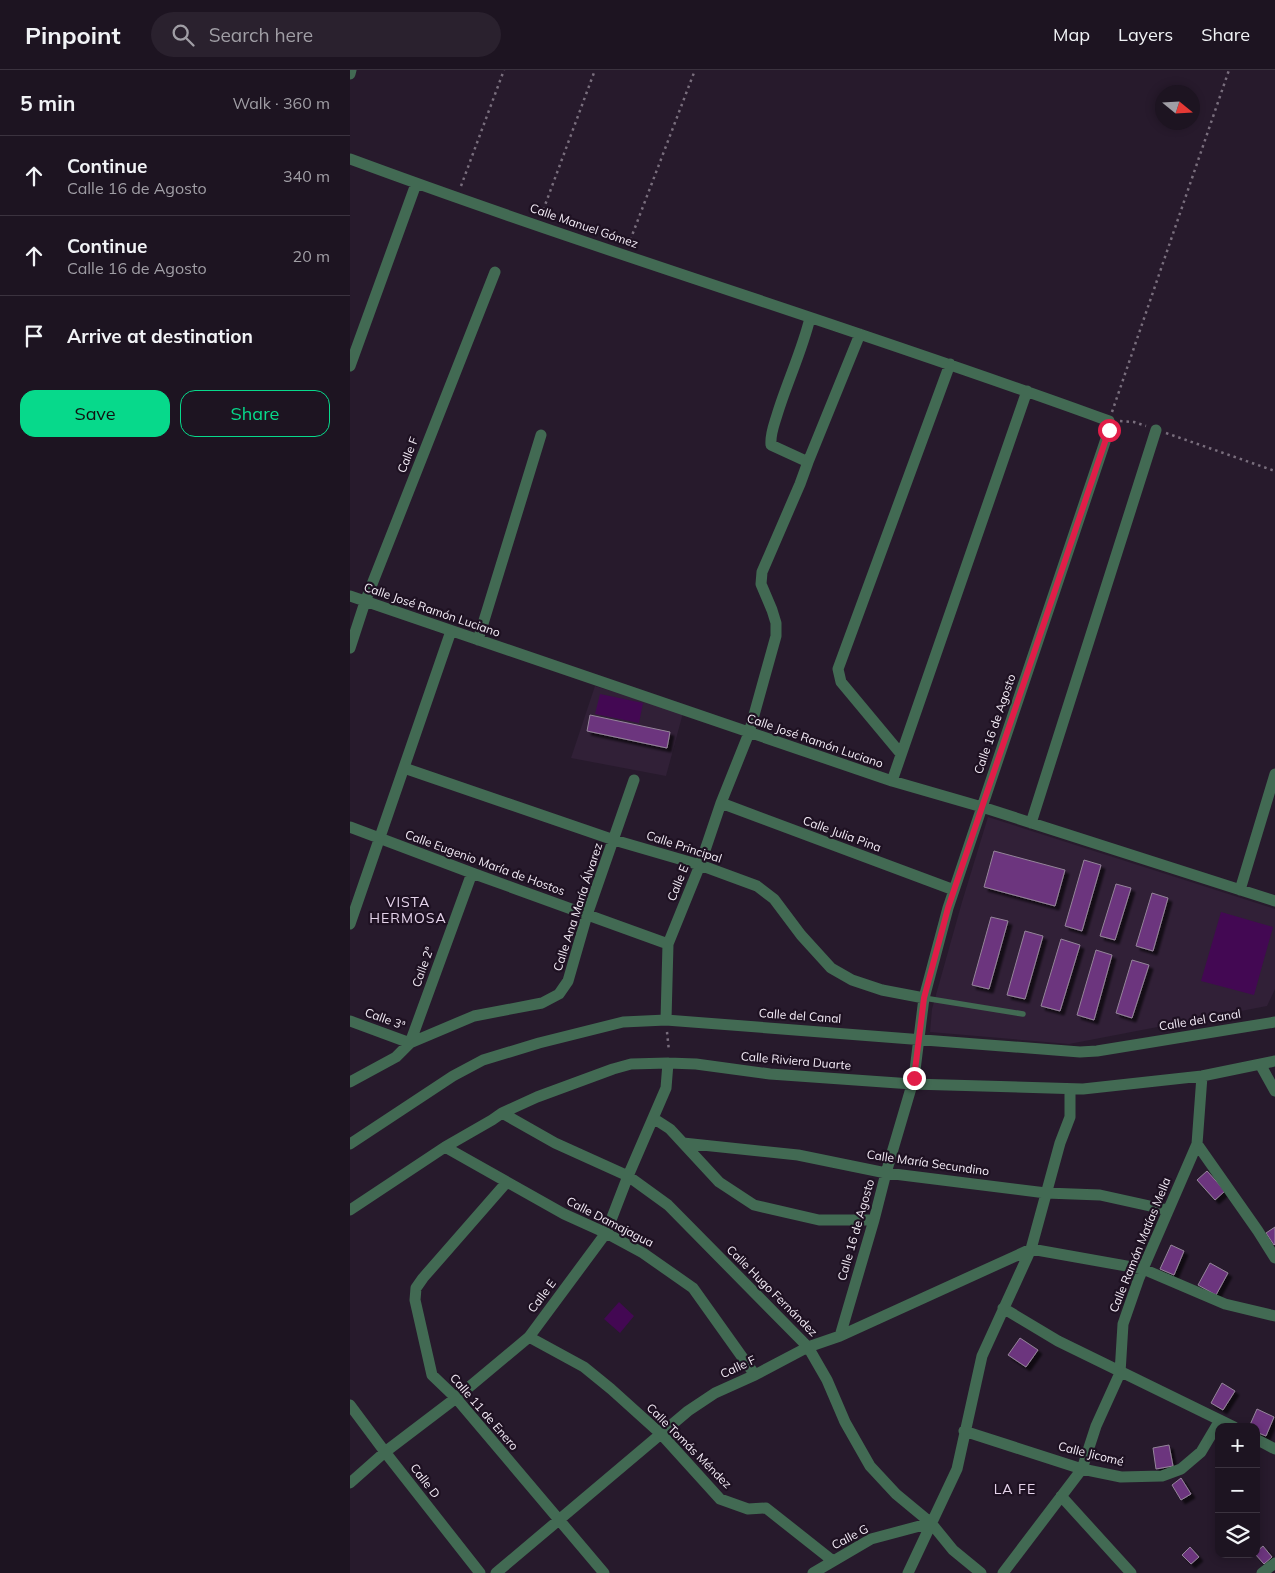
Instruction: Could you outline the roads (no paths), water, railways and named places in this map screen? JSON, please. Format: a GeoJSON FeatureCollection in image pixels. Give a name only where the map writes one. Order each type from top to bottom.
{"type":"FeatureCollection","features":[{"type":"Feature","properties":{"kind":"street"},"geometry":{"type":"LineString","coordinates":[[350,74],[351,70]]}},
{"type":"Feature","properties":{"kind":"street","name":"Calle Manuel Gómez"},"geometry":{"type":"LineString","coordinates":[[350,159],[416,184],[950,364],[1109,421]]}},
{"type":"Feature","properties":{"kind":"street"},"geometry":{"type":"LineString","coordinates":[[350,366],[416,184]]}},
{"type":"Feature","properties":{"kind":"street","name":"Calle F"},"geometry":{"type":"LineString","coordinates":[[350,648],[365,602],[495,272]]}},
{"type":"Feature","properties":{"kind":"street"},"geometry":{"type":"LineString","coordinates":[[808,462],[771,445],[770,437],[782,396],[806,336],[810,318]]}},
{"type":"Feature","properties":{"kind":"street","name":"Calle E"},"geometry":{"type":"LineString","coordinates":[[666,1022],[668,944],[700,865],[721,803],[749,732],[776,636],[776,623],[761,584],[762,572],[800,484],[860,334]]}},
{"type":"Feature","properties":{"kind":"street"},"geometry":{"type":"LineString","coordinates":[[902,754],[841,682],[838,670],[950,364]]}},
{"type":"Feature","properties":{"kind":"street"},"geometry":{"type":"LineString","coordinates":[[892,781],[1027,391]]}},
{"type":"Feature","properties":{"kind":"street","name":"Calle 16 de Agosto"},"geometry":{"type":"LineString","coordinates":[[840,1336],[913,1081],[924,998],[954,890],[1109,430],[1109,421]]}},
{"type":"Feature","properties":{"kind":"street"},"geometry":{"type":"LineString","coordinates":[[1032,823],[1156,430]]}},
{"type":"Feature","properties":{"kind":"street"},"geometry":{"type":"LineString","coordinates":[[478,640],[541,436]]}},
{"type":"Feature","properties":{"kind":"street","name":"Calle José Ramón Luciano"},"geometry":{"type":"LineString","coordinates":[[350,596],[892,781],[982,807],[1275,901]]}},
{"type":"Feature","properties":{"kind":"street"},"geometry":{"type":"LineString","coordinates":[[350,924],[451,631]]}},
{"type":"Feature","properties":{"kind":"street","name":"Calle Principal"},"geometry":{"type":"LineString","coordinates":[[404,768],[614,840],[700,865],[757,886],[774,898],[802,935],[831,968],[852,980],[882,990],[924,998]]}},
{"type":"Feature","properties":{"kind":"street"},"geometry":{"type":"LineString","coordinates":[[1240,890],[1275,774]]}},
{"type":"Feature","properties":{"kind":"street","name":"Calle Ana María Álvarez"},"geometry":{"type":"LineString","coordinates":[[350,1082],[396,1057],[410,1042],[474,1016],[542,1003],[559,994],[568,981],[587,915],[634,780]]}},
{"type":"Feature","properties":{"kind":"street","name":"Calle Julia Pina"},"geometry":{"type":"LineString","coordinates":[[721,803],[954,890]]}},
{"type":"Feature","properties":{"kind":"street","name":"Calle Eugenio María de Hostos"},"geometry":{"type":"LineString","coordinates":[[350,827],[472,874],[668,944]]}},
{"type":"Feature","properties":{"kind":"street","name":"Calle 2ª"},"geometry":{"type":"LineString","coordinates":[[410,1042],[472,874]]}},
{"type":"Feature","properties":{"kind":"street","name":"Calle 3ª"},"geometry":{"type":"LineString","coordinates":[[350,1021],[410,1042]]}},
{"type":"Feature","properties":{"kind":"street","name":"Calle del Canal"},"geometry":{"type":"LineString","coordinates":[[350,1144],[453,1076],[483,1060],[539,1043],[623,1022],[666,1022],[918,1042],[1080,1052],[1275,1022]]}},
{"type":"Feature","properties":{"kind":"street","name":"Calle E"},"geometry":{"type":"LineString","coordinates":[[350,1483],[385,1452],[456,1398],[529,1337],[606,1233],[666,1088],[669,1059]]}},
{"type":"Feature","properties":{"kind":"street","name":"Calle Riviera Duarte"},"geometry":{"type":"LineString","coordinates":[[350,1210],[445,1147],[502,1113],[537,1097],[631,1064],[669,1059],[770,1074],[1083,1089],[1202,1076],[1275,1061]]}},
{"type":"Feature","properties":{"kind":"street"},"geometry":{"type":"LineString","coordinates":[[1260,1064],[1275,1090]]}},
{"type":"Feature","properties":{"kind":"street","name":"Calle Ramón Matías Mella"},"geometry":{"type":"LineString","coordinates":[[1003,1573],[1082,1469],[1096,1426],[1120,1373],[1123,1324],[1143,1269],[1196,1144],[1202,1076]]}},
{"type":"Feature","properties":{"kind":"street"},"geometry":{"type":"LineString","coordinates":[[908,1573],[957,1470],[964,1431],[982,1356],[1031,1249],[1060,1143],[1070,1117],[1070,1089]]}},
{"type":"Feature","properties":{"kind":"street","name":"Calle Hugo Fernández"},"geometry":{"type":"LineString","coordinates":[[502,1113],[555,1143],[628,1176],[668,1206],[808,1347],[827,1380],[845,1422],[870,1466],[896,1494],[931,1523],[953,1550],[981,1573]]}},
{"type":"Feature","properties":{"kind":"street"},"geometry":{"type":"LineString","coordinates":[[653,1118],[670,1130],[719,1182],[754,1206],[819,1220],[874,1220]]}},
{"type":"Feature","properties":{"kind":"street","name":"Calle María Secundino"},"geometry":{"type":"LineString","coordinates":[[683,1143],[798,1155],[886,1173],[1046,1193],[1100,1195],[1168,1210]]}},
{"type":"Feature","properties":{"kind":"street"},"geometry":{"type":"LineString","coordinates":[[1196,1144],[1275,1258]]}},
{"type":"Feature","properties":{"kind":"street","name":"Calle Damajagua"},"geometry":{"type":"LineString","coordinates":[[445,1147],[506,1183],[643,1253],[693,1288],[755,1375]]}},
{"type":"Feature","properties":{"kind":"street","name":"Calle 11 de Enero"},"geometry":{"type":"LineString","coordinates":[[506,1183],[416,1288],[415,1300],[432,1375],[456,1398],[604,1573]]}},
{"type":"Feature","properties":{"kind":"street"},"geometry":{"type":"LineString","coordinates":[[1031,1249],[1143,1269],[1225,1304],[1275,1316]]}},
{"type":"Feature","properties":{"kind":"street","name":"Calle F"},"geometry":{"type":"LineString","coordinates":[[496,1573],[662,1435],[688,1411],[715,1393],[755,1375],[808,1347],[840,1336],[1031,1249]]}},
{"type":"Feature","properties":{"kind":"street"},"geometry":{"type":"LineString","coordinates":[[1003,1308],[1058,1341],[1120,1373],[1226,1423]]}},
{"type":"Feature","properties":{"kind":"street","name":"Calle Tomás Méndez"},"geometry":{"type":"LineString","coordinates":[[529,1337],[584,1367],[662,1435],[720,1499],[748,1509],[766,1508],[833,1562]]}},
{"type":"Feature","properties":{"kind":"street","name":"Calle D"},"geometry":{"type":"LineString","coordinates":[[350,1405],[480,1573]]}},
{"type":"Feature","properties":{"kind":"street","name":"Calle Jicomé"},"geometry":{"type":"LineString","coordinates":[[964,1431],[1082,1469],[1121,1477],[1162,1476],[1181,1470],[1201,1452],[1220,1420]]}},
{"type":"Feature","properties":{"kind":"street"},"geometry":{"type":"LineString","coordinates":[[1260,1441],[1275,1449]]}},
{"type":"Feature","properties":{"kind":"street"},"geometry":{"type":"LineString","coordinates":[[1062,1496],[1131,1573]]}},
{"type":"Feature","properties":{"kind":"street","name":"Calle G"},"geometry":{"type":"LineString","coordinates":[[813,1573],[871,1539],[931,1523]]}},
{"type":"Feature","properties":{"kind":"street"},"geometry":{"type":"LineString","coordinates":[[1262,1573],[1275,1562]]}},
{"type":"Feature","properties":{"kind":"lane"},"geometry":{"type":"LineString","coordinates":[[924,998],[1023,1014]]}},
{"type":"Feature","properties":{"kind":"district","name":"VISTA HERMOSA"},"geometry":{"type":"Point","coordinates":[408,910]}},
{"type":"Feature","properties":{"kind":"district","name":"LA FE"},"geometry":{"type":"Point","coordinates":[1015,1489]}}]}
